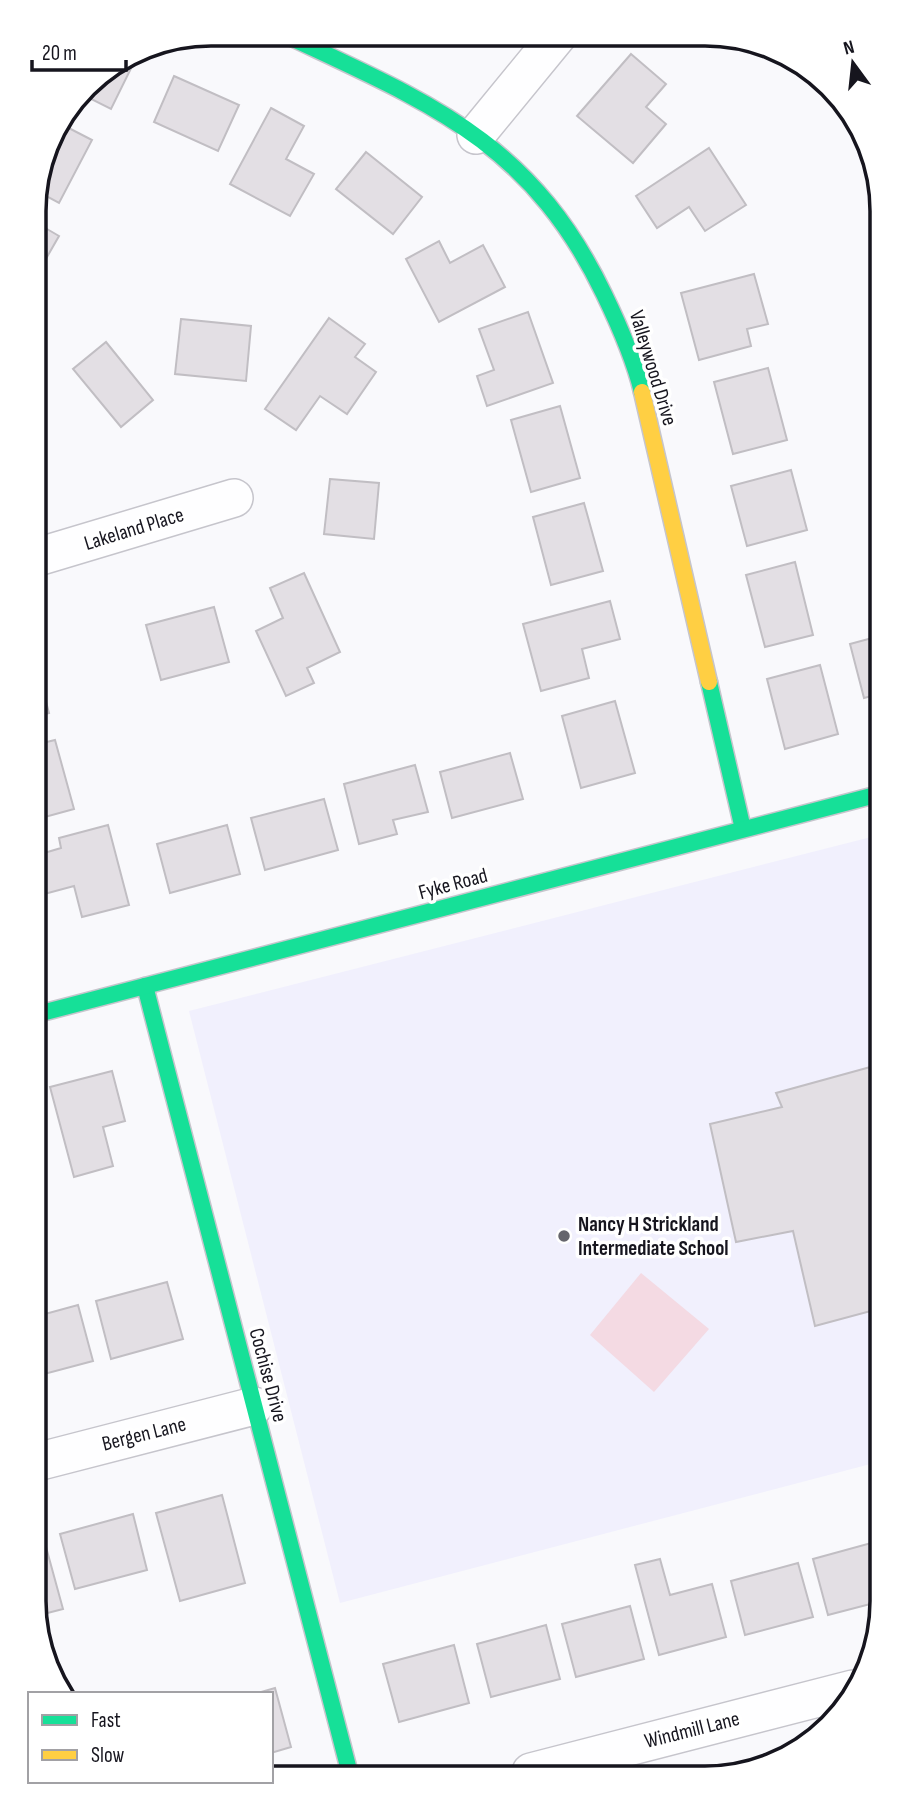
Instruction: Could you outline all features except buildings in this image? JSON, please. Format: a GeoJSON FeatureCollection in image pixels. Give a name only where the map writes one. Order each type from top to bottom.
{"type":"FeatureCollection","features":[{"type":"Feature","properties":{"kind":"street","name":"Valleywood Drive"},"geometry":{"type":"LineString","coordinates":[[308,46],[421,101],[476,135],[525,178],[556,214],[591,263],[623,332],[641,387],[743,830]]}},
{"type":"Feature","properties":{"kind":"street"},"geometry":{"type":"LineString","coordinates":[[476,135],[550,46]]}},
{"type":"Feature","properties":{"kind":"street","name":"Lakeland Place"},"geometry":{"type":"LineString","coordinates":[[46,554],[234,498]]}},
{"type":"Feature","properties":{"kind":"street","name":"Fyke Road"},"geometry":{"type":"LineString","coordinates":[[45,1012],[870,796]]}},
{"type":"Feature","properties":{"kind":"street","name":"Cochise Drive"},"geometry":{"type":"LineString","coordinates":[[145,986],[348,1766]]}},
{"type":"Feature","properties":{"kind":"street","name":"Bergen Lane"},"geometry":{"type":"LineString","coordinates":[[45,1459],[254,1406]]}},
{"type":"Feature","properties":{"kind":"street","name":"Windmill Lane"},"geometry":{"type":"LineString","coordinates":[[555,1766],[839,1696]]}},
{"type":"Feature","properties":{"kind":"shaded area","name":"Nancy H Strickland Intermediate School"},"geometry":{"type":"Polygon","coordinates":[[[870,837],[870,1464],[340,1603],[189,1011],[870,837]]]}},
{"type":"Feature","properties":{"kind":"shaded area"},"geometry":{"type":"Polygon","coordinates":[[[641,1273],[709,1329],[654,1392],[590,1335],[641,1273]]]}},
{"type":"Feature","properties":{"kind":"traffic: fast"},"geometry":{"type":"LineString","coordinates":[[308,46],[384,82],[470,132],[508,162],[543,198],[575,241],[604,294],[630,355],[642,392]]}},
{"type":"Feature","properties":{"kind":"traffic: fast"},"geometry":{"type":"LineString","coordinates":[[709,682],[743,829]]}},
{"type":"Feature","properties":{"kind":"traffic: fast"},"geometry":{"type":"LineString","coordinates":[[45,1012],[870,796]]}},
{"type":"Feature","properties":{"kind":"traffic: fast"},"geometry":{"type":"LineString","coordinates":[[145,986],[348,1766]]}},
{"type":"Feature","properties":{"kind":"traffic: slow"},"geometry":{"type":"LineString","coordinates":[[642,392],[709,682]]}},
{"type":"Feature","properties":{"kind":"place","name":"Nancy H Strickland Intermediate School"},"geometry":{"type":"Point","coordinates":[564,1236]}}]}
